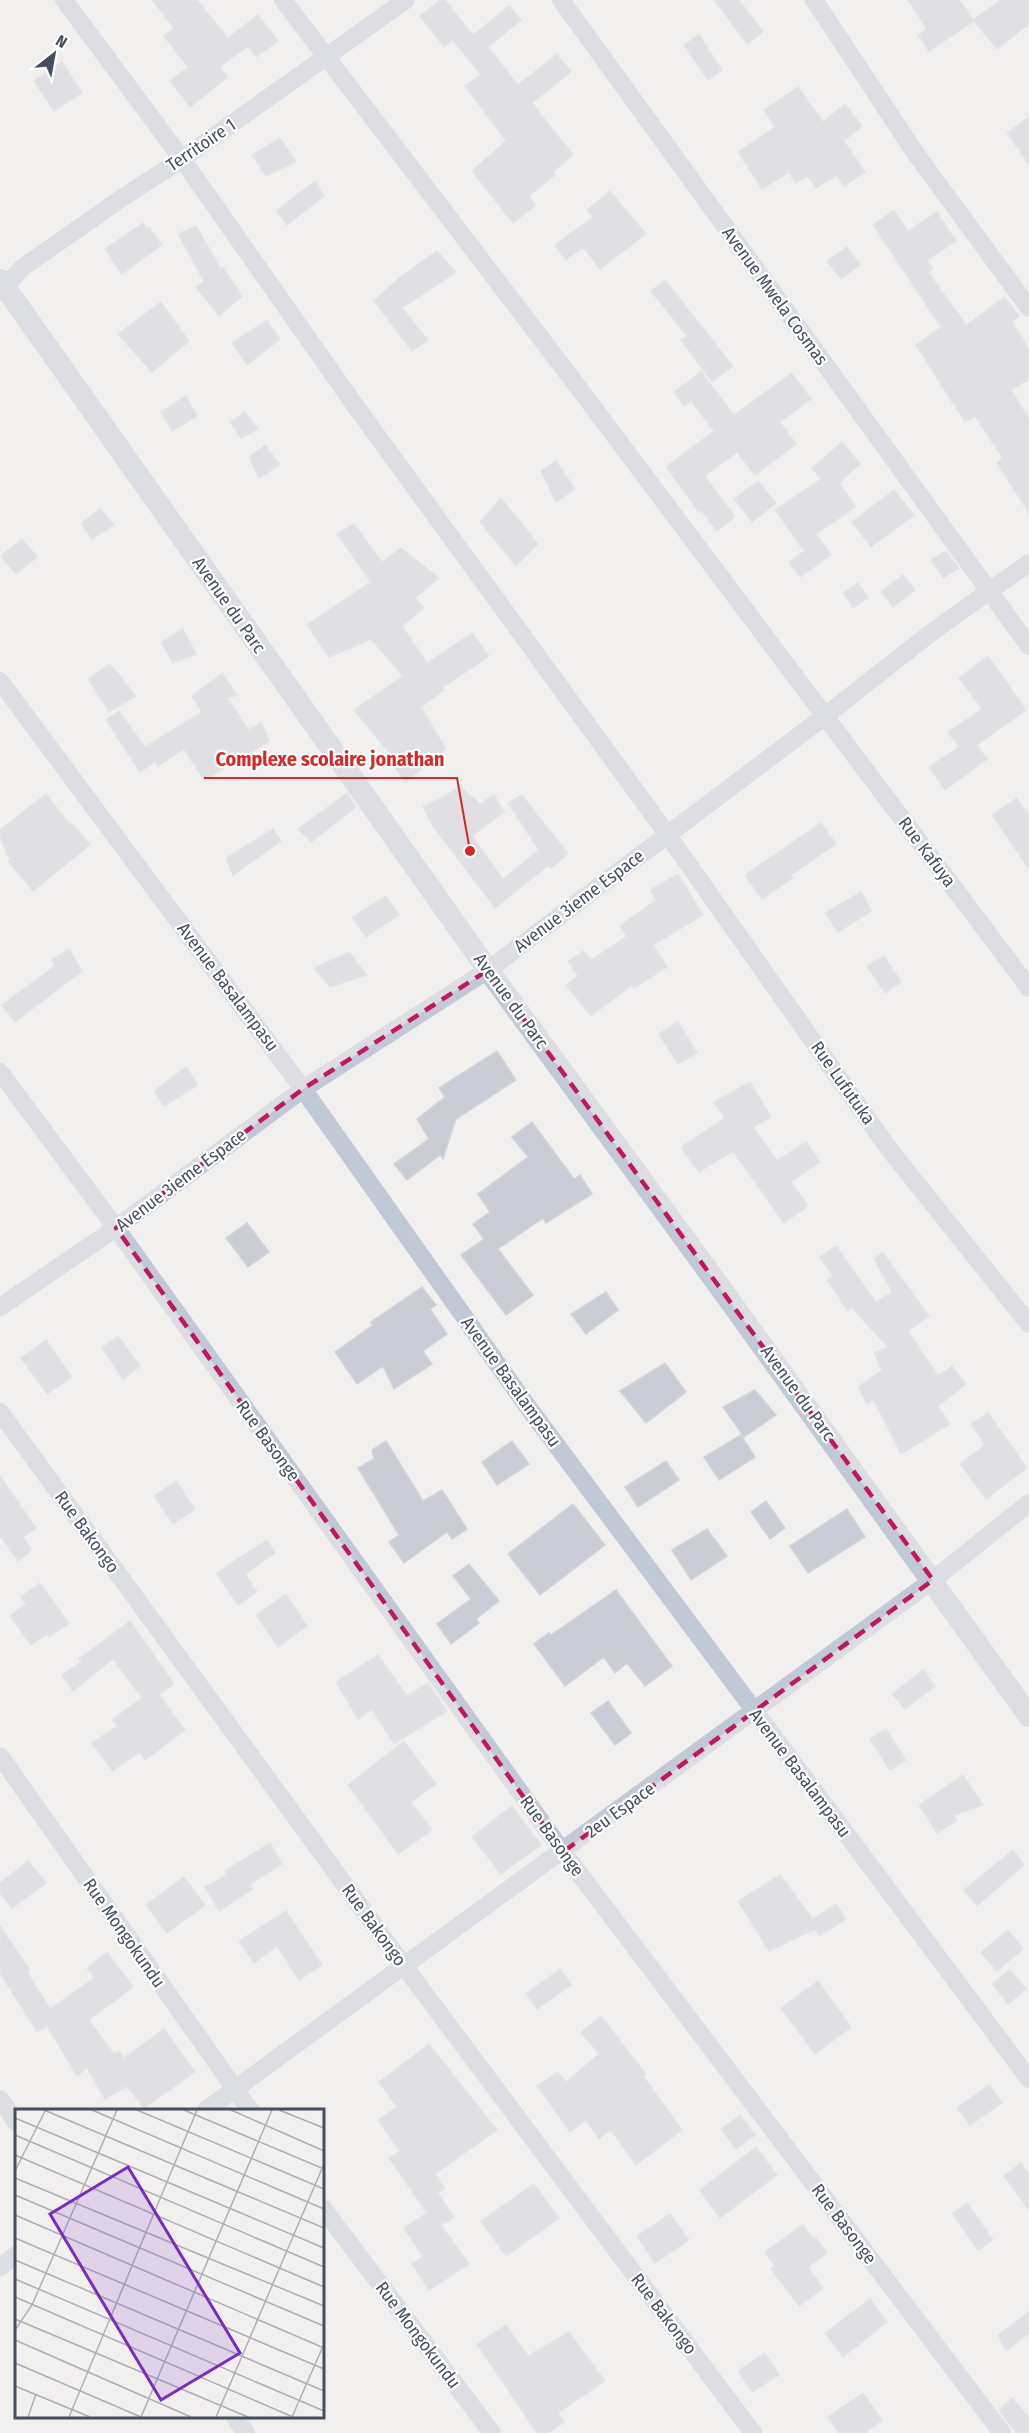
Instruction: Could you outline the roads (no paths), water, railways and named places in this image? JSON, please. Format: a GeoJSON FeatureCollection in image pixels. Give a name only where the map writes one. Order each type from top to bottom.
{"type":"FeatureCollection","features":[{"type":"Feature","properties":{"kind":"street","name":"Rue Lufutuka"},"geometry":{"type":"LineString","coordinates":[[64,0],[183,159],[354,404],[667,834],[889,1149],[1029,1324]]}},
{"type":"Feature","properties":{"kind":"street","name":"Rue Kafuya"},"geometry":{"type":"LineString","coordinates":[[283,0],[578,387],[1029,988]]}},
{"type":"Feature","properties":{"kind":"street","name":"Territoire 1"},"geometry":{"type":"LineString","coordinates":[[2,287],[22,268],[119,200],[183,159],[406,0]]}},
{"type":"Feature","properties":{"kind":"street","name":"Avenue Mwela Cosmas"},"geometry":{"type":"LineString","coordinates":[[561,0],[1029,646]]}},
{"type":"Feature","properties":{"kind":"street"},"geometry":{"type":"LineString","coordinates":[[814,0],[916,154],[1029,308]]}},
{"type":"Feature","properties":{"kind":"street","name":"Avenue du Parc"},"geometry":{"type":"LineString","coordinates":[[2,287],[488,970],[933,1580],[1029,1716]]}},
{"type":"Feature","properties":{"kind":"street","name":"Avenue 3ieme Espace"},"geometry":{"type":"LineString","coordinates":[[0,1307],[116,1228],[303,1089],[488,970],[825,716],[932,632],[1029,563]]}},
{"type":"Feature","properties":{"kind":"street","name":"Avenue Basalampasu"},"geometry":{"type":"LineString","coordinates":[[0,681],[303,1089],[528,1407],[753,1712],[1029,2079]]}},
{"type":"Feature","properties":{"kind":"street","name":"Rue Basonge"},"geometry":{"type":"LineString","coordinates":[[0,1072],[116,1228],[563,1852],[1002,2433]]}},
{"type":"Feature","properties":{"kind":"street","name":"Rue Bakongo"},"geometry":{"type":"LineString","coordinates":[[0,1412],[404,1966],[753,2433]]}},
{"type":"Feature","properties":{"kind":"street","name":"2eu Espace"},"geometry":{"type":"LineString","coordinates":[[207,2109],[563,1852],[933,1580],[1029,1503]]}},
{"type":"Feature","properties":{"kind":"street","name":"Rue Mongokundu"},"geometry":{"type":"LineString","coordinates":[[0,1756],[249,2109]]}},
{"type":"Feature","properties":{"kind":"street"},"geometry":{"type":"LineString","coordinates":[[0,2099],[15,2121]]}},
{"type":"Feature","properties":{"kind":"street","name":"Rue Mongokundu"},"geometry":{"type":"LineString","coordinates":[[324,2211],[492,2433]]}},
{"type":"Feature","properties":{"kind":"street"},"geometry":{"type":"LineString","coordinates":[[0,2267],[15,2256]]}},
{"type":"Feature","properties":{"kind":"street"},"geometry":{"type":"LineString","coordinates":[[235,2418],[246,2433]]}},
{"type":"Feature","properties":{"kind":"place","name":"Complexe scolaire jonathan"},"geometry":{"type":"Point","coordinates":[470,851]}}]}
